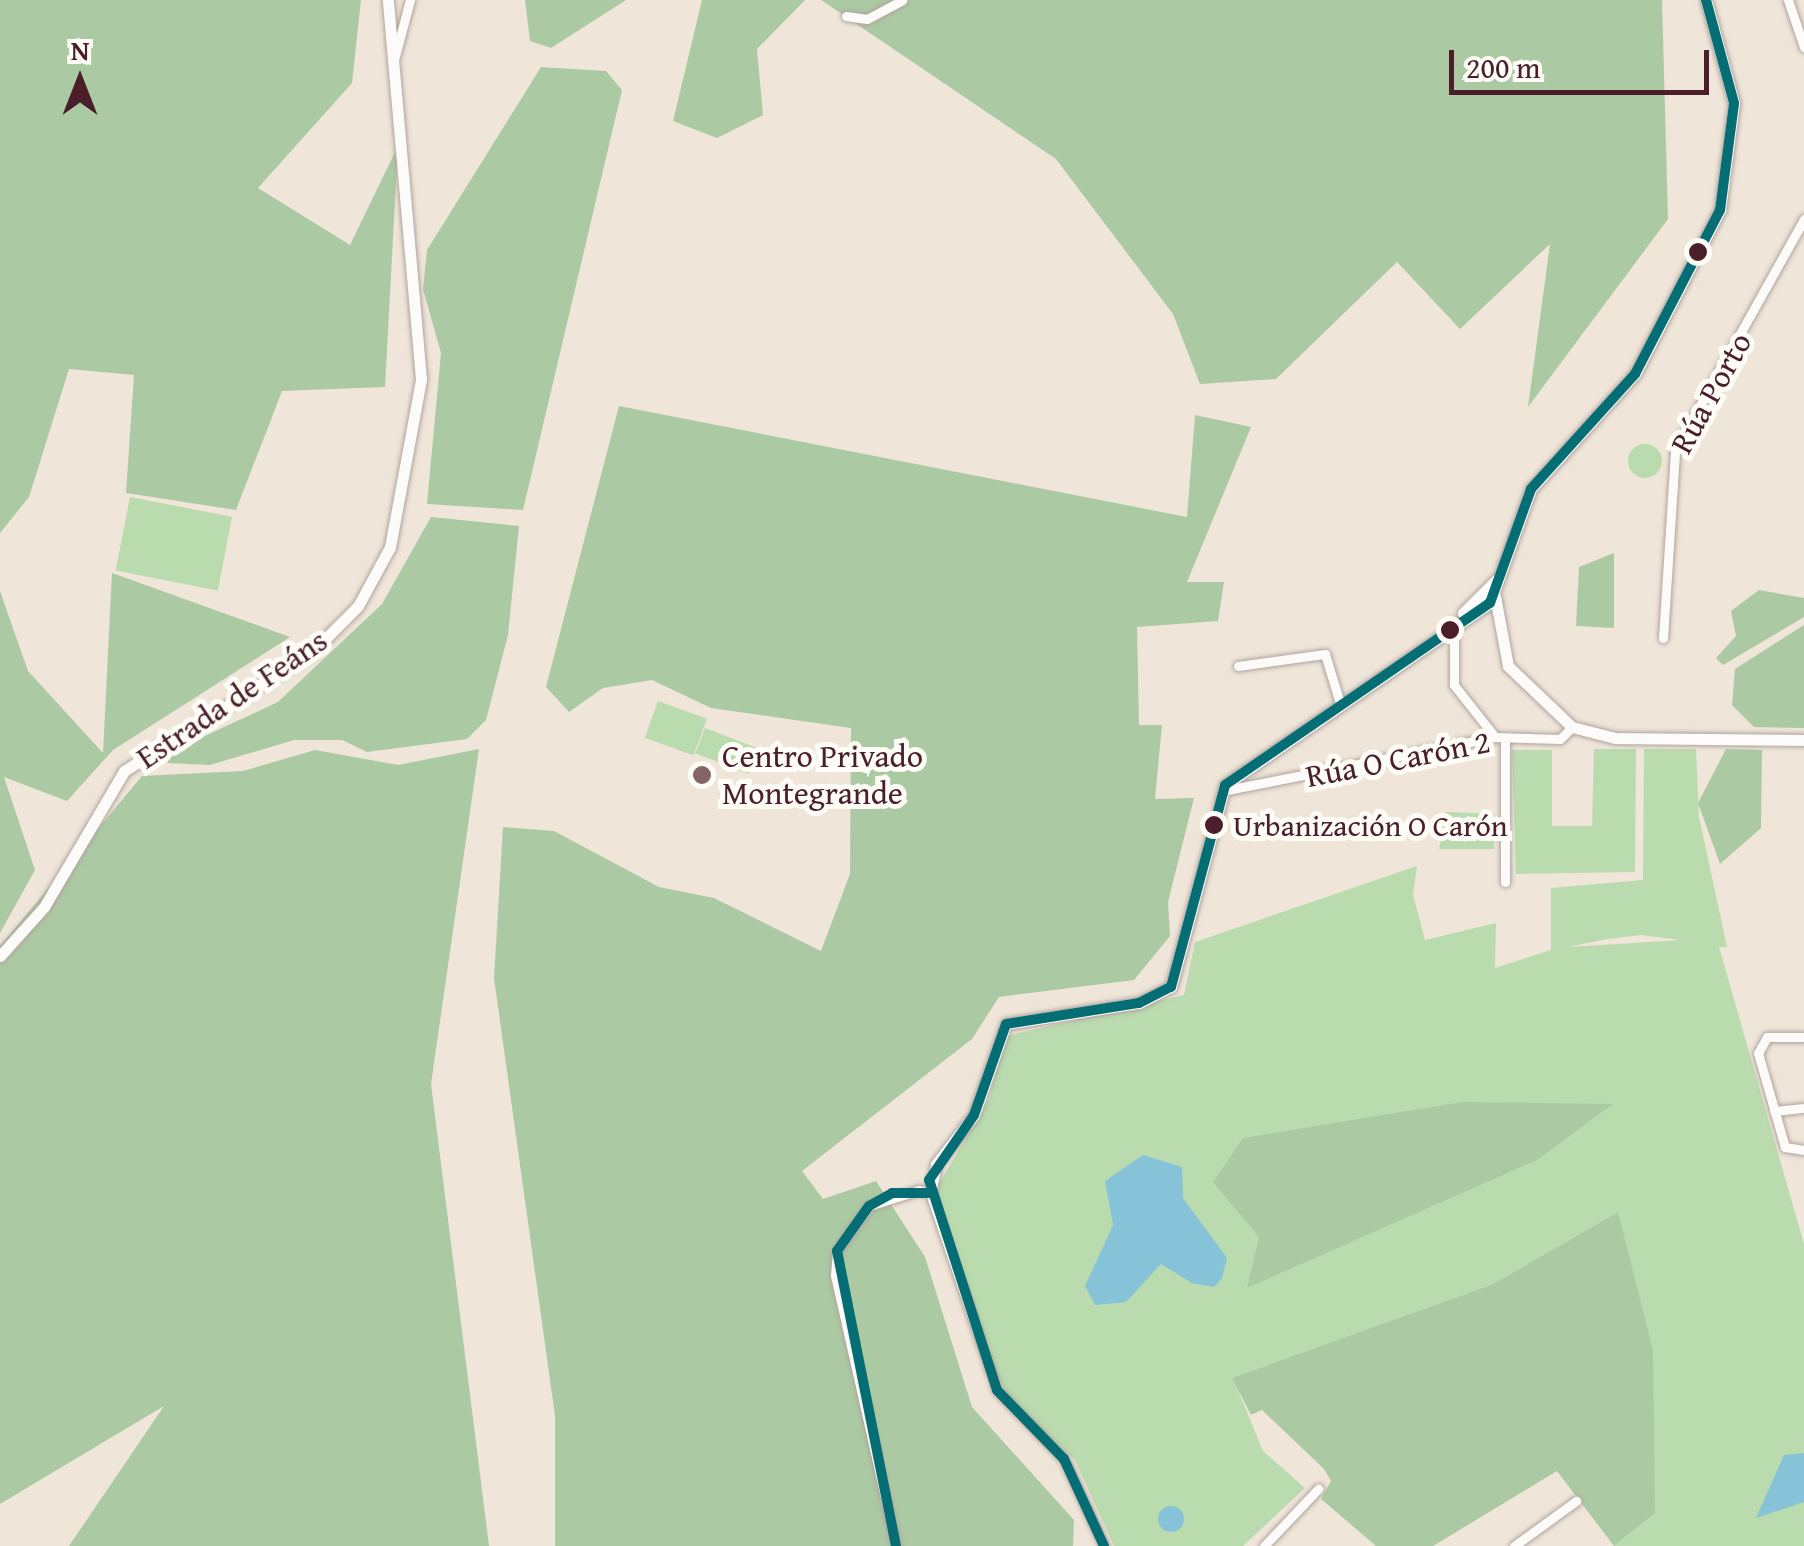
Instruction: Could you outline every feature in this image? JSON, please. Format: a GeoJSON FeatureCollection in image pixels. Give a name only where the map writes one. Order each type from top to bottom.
{"type":"FeatureCollection","features":[{"type":"Feature","properties":{"kind":"street","name":"Estrada de Feáns"},"geometry":{"type":"LineString","coordinates":[[0,956],[44,907],[124,771],[311,653],[358,606],[390,547],[421,379],[388,0]]}},
{"type":"Feature","properties":{"kind":"street","name":"Estrada de Feáns"},"geometry":{"type":"LineString","coordinates":[[394,60],[410,0]]}},
{"type":"Feature","properties":{"kind":"street"},"geometry":{"type":"LineString","coordinates":[[846,16],[868,19],[902,0]]}},
{"type":"Feature","properties":{"kind":"street"},"geometry":{"type":"LineString","coordinates":[[1706,0],[1734,103],[1720,210],[1635,374],[1530,489],[1491,604],[1495,628],[1518,682],[1572,727],[1615,738],[1804,740]]}},
{"type":"Feature","properties":{"kind":"street"},"geometry":{"type":"LineString","coordinates":[[1788,0],[1804,47]]}},
{"type":"Feature","properties":{"kind":"street","name":"Rúa Porto"},"geometry":{"type":"LineString","coordinates":[[1663,638],[1672,614],[1666,493],[1675,450],[1804,219]]}},
{"type":"Feature","properties":{"kind":"street"},"geometry":{"type":"LineString","coordinates":[[1499,577],[1454,622],[1454,685],[1500,738],[1505,882]]}},
{"type":"Feature","properties":{"kind":"street"},"geometry":{"type":"LineString","coordinates":[[1473,603],[1491,604]]}},
{"type":"Feature","properties":{"kind":"street"},"geometry":{"type":"LineString","coordinates":[[1104,1546],[1064,1459],[997,1390],[930,1193],[936,1164],[974,1116],[1006,1024],[1138,1003],[1171,987],[1222,791],[1339,700],[1454,622],[1491,604]]}},
{"type":"Feature","properties":{"kind":"street"},"geometry":{"type":"LineString","coordinates":[[1454,622],[1495,628]]}},
{"type":"Feature","properties":{"kind":"street"},"geometry":{"type":"LineString","coordinates":[[1238,666],[1325,654],[1339,700]]}},
{"type":"Feature","properties":{"kind":"street","name":"Rúa O Carón 2"},"geometry":{"type":"LineString","coordinates":[[1222,791],[1500,738],[1560,739],[1572,727]]}},
{"type":"Feature","properties":{"kind":"street"},"geometry":{"type":"LineString","coordinates":[[1804,1037],[1758,1042],[1785,1147],[1804,1150]]}},
{"type":"Feature","properties":{"kind":"street"},"geometry":{"type":"LineString","coordinates":[[1774,1112],[1804,1108]]}},
{"type":"Feature","properties":{"kind":"street"},"geometry":{"type":"LineString","coordinates":[[896,1546],[837,1251],[868,1206],[892,1193],[930,1193]]}},
{"type":"Feature","properties":{"kind":"street"},"geometry":{"type":"LineString","coordinates":[[1264,1546],[1318,1489]]}},
{"type":"Feature","properties":{"kind":"street"},"geometry":{"type":"LineString","coordinates":[[1514,1546],[1576,1501]]}},
{"type":"Feature","properties":{"kind":"green space"},"geometry":{"type":"Polygon","coordinates":[[[0,0],[361,0],[352,83],[258,188],[350,245],[398,146],[385,387],[282,391],[236,510],[126,493],[134,375],[69,369],[29,497],[0,533],[0,0]]]}},
{"type":"Feature","properties":{"kind":"green space"},"geometry":{"type":"Polygon","coordinates":[[[525,0],[626,0],[551,48],[530,41],[525,0]]]}},
{"type":"Feature","properties":{"kind":"green space"},"geometry":{"type":"Polygon","coordinates":[[[702,0],[805,0],[757,49],[763,115],[717,138],[673,121],[702,0]]]}},
{"type":"Feature","properties":{"kind":"green space"},"geometry":{"type":"Polygon","coordinates":[[[821,0],[1662,0],[1668,219],[1528,407],[1550,244],[1460,329],[1397,262],[1276,379],[1200,384],[1173,314],[1056,159],[821,0]]]}},
{"type":"Feature","properties":{"kind":"green space"},"geometry":{"type":"Polygon","coordinates":[[[541,67],[606,71],[622,90],[523,510],[427,504],[441,353],[423,289],[427,250],[541,67]]]}},
{"type":"Feature","properties":{"kind":"green space"},"geometry":{"type":"Polygon","coordinates":[[[619,406],[1187,517],[1195,415],[1251,427],[1187,582],[1224,582],[1218,621],[1137,627],[1139,725],[1162,725],[1155,799],[1194,798],[1168,902],[1170,936],[1134,980],[999,997],[972,1039],[802,1171],[823,1199],[876,1181],[925,1257],[972,1407],[1074,1520],[1073,1546],[555,1546],[555,1416],[494,978],[503,827],[554,831],[659,887],[714,898],[821,951],[850,874],[851,728],[711,708],[652,680],[603,688],[569,712],[546,687],[619,406]]]}},
{"type":"Feature","properties":{"kind":"green space"},"geometry":{"type":"Polygon","coordinates":[[[1645,444],[1657,449],[1662,461],[1657,473],[1645,478],[1633,473],[1628,461],[1633,449],[1645,444]]]}},
{"type":"Feature","properties":{"kind":"green space"},"geometry":{"type":"Polygon","coordinates":[[[130,497],[232,517],[218,590],[116,571],[130,497]]]}},
{"type":"Feature","properties":{"kind":"green space"},"geometry":{"type":"Polygon","coordinates":[[[431,517],[519,526],[508,635],[486,720],[467,739],[367,752],[342,740],[294,740],[210,765],[168,763],[164,755],[278,702],[382,604],[431,517]]]}},
{"type":"Feature","properties":{"kind":"green space"},"geometry":{"type":"Polygon","coordinates":[[[1614,553],[1614,628],[1576,626],[1579,567],[1614,553]]]}},
{"type":"Feature","properties":{"kind":"green space"},"geometry":{"type":"Polygon","coordinates":[[[112,573],[290,637],[113,750],[67,801],[4,777],[35,870],[0,933],[0,591],[28,671],[103,753],[112,573]]]}},
{"type":"Feature","properties":{"kind":"green space"},"geometry":{"type":"Polygon","coordinates":[[[1759,590],[1804,598],[1804,617],[1723,665],[1716,658],[1736,636],[1731,611],[1759,590]]]}},
{"type":"Feature","properties":{"kind":"green space"},"geometry":{"type":"Polygon","coordinates":[[[1804,625],[1804,728],[1754,727],[1732,705],[1735,669],[1804,625]]]}},
{"type":"Feature","properties":{"kind":"green space"},"geometry":{"type":"Polygon","coordinates":[[[658,701],[707,719],[694,755],[645,738],[658,701]]]}},
{"type":"Feature","properties":{"kind":"green space"},"geometry":{"type":"Polygon","coordinates":[[[705,728],[758,748],[749,774],[695,753],[705,728]]]}},
{"type":"Feature","properties":{"kind":"green space"},"geometry":{"type":"Polygon","coordinates":[[[479,749],[431,1084],[489,1546],[69,1546],[164,1406],[0,1504],[0,946],[142,776],[243,771],[315,750],[398,765],[479,749]]]}},
{"type":"Feature","properties":{"kind":"green space"},"geometry":{"type":"Polygon","coordinates":[[[1594,749],[1636,749],[1635,872],[1516,874],[1512,750],[1552,750],[1552,826],[1592,826],[1594,749]]]}},
{"type":"Feature","properties":{"kind":"green space"},"geometry":{"type":"Polygon","coordinates":[[[1644,749],[1696,749],[1699,817],[1727,947],[1719,947],[1804,1244],[1804,1546],[1614,1546],[1655,1513],[1618,1212],[1491,1285],[1233,1378],[1263,1451],[1305,1488],[1243,1546],[1114,1546],[1075,1460],[1012,1404],[992,1364],[936,1189],[990,1097],[1002,1037],[1184,995],[1195,942],[1417,866],[1413,895],[1425,940],[1496,923],[1495,968],[1551,950],[1551,888],[1643,880],[1644,749]],[[1641,935],[1568,947],[1681,940],[1641,935]]]}},
{"type":"Feature","properties":{"kind":"green space"},"geometry":{"type":"Polygon","coordinates":[[[1726,749],[1762,750],[1761,828],[1720,864],[1698,803],[1726,749]]]}},
{"type":"Feature","properties":{"kind":"green space"},"geometry":{"type":"Polygon","coordinates":[[[1446,812],[1495,814],[1494,849],[1439,849],[1446,812]]]}},
{"type":"Feature","properties":{"kind":"green space"},"geometry":{"type":"Polygon","coordinates":[[[1462,1102],[1613,1104],[1537,1160],[1247,1288],[1259,1237],[1213,1182],[1243,1138],[1462,1102]]]}},
{"type":"Feature","properties":{"kind":"green space"},"geometry":{"type":"Polygon","coordinates":[[[1618,1212],[1653,1350],[1655,1513],[1614,1546],[1557,1471],[1433,1546],[1376,1546],[1321,1499],[1331,1481],[1324,1469],[1262,1410],[1251,1415],[1232,1378],[1491,1285],[1618,1212]]]}},
{"type":"Feature","properties":{"kind":"water"},"geometry":{"type":"Polygon","coordinates":[[[1143,1155],[1182,1167],[1183,1198],[1227,1258],[1222,1278],[1214,1287],[1192,1283],[1161,1264],[1126,1302],[1095,1305],[1085,1286],[1113,1225],[1105,1181],[1143,1155]]]}},
{"type":"Feature","properties":{"kind":"water"},"geometry":{"type":"Polygon","coordinates":[[[1804,1453],[1804,1502],[1756,1518],[1784,1455],[1804,1453]]]}},
{"type":"Feature","properties":{"kind":"water"},"geometry":{"type":"Polygon","coordinates":[[[1171,1506],[1180,1510],[1184,1519],[1180,1528],[1171,1532],[1162,1528],[1158,1519],[1162,1510],[1171,1506]]]}},
{"type":"Feature","properties":{"kind":"transit line"},"geometry":{"type":"LineString","coordinates":[[1104,1546],[1064,1459],[997,1390],[929,1180],[974,1115],[1006,1024],[1139,1003],[1171,987],[1225,785],[1490,603],[1531,489],[1635,374],[1720,210],[1734,103],[1706,0]]}},
{"type":"Feature","properties":{"kind":"transit line"},"geometry":{"type":"LineString","coordinates":[[896,1546],[837,1251],[869,1206],[892,1193],[930,1193]]}},
{"type":"Feature","properties":{"kind":"place","name":"Centro Privado Montegrande"},"geometry":{"type":"Point","coordinates":[702,775]}},
{"type":"Feature","properties":{"kind":"place","name":"Urbanización O Carón"},"geometry":{"type":"Point","coordinates":[1214,825]}}]}
